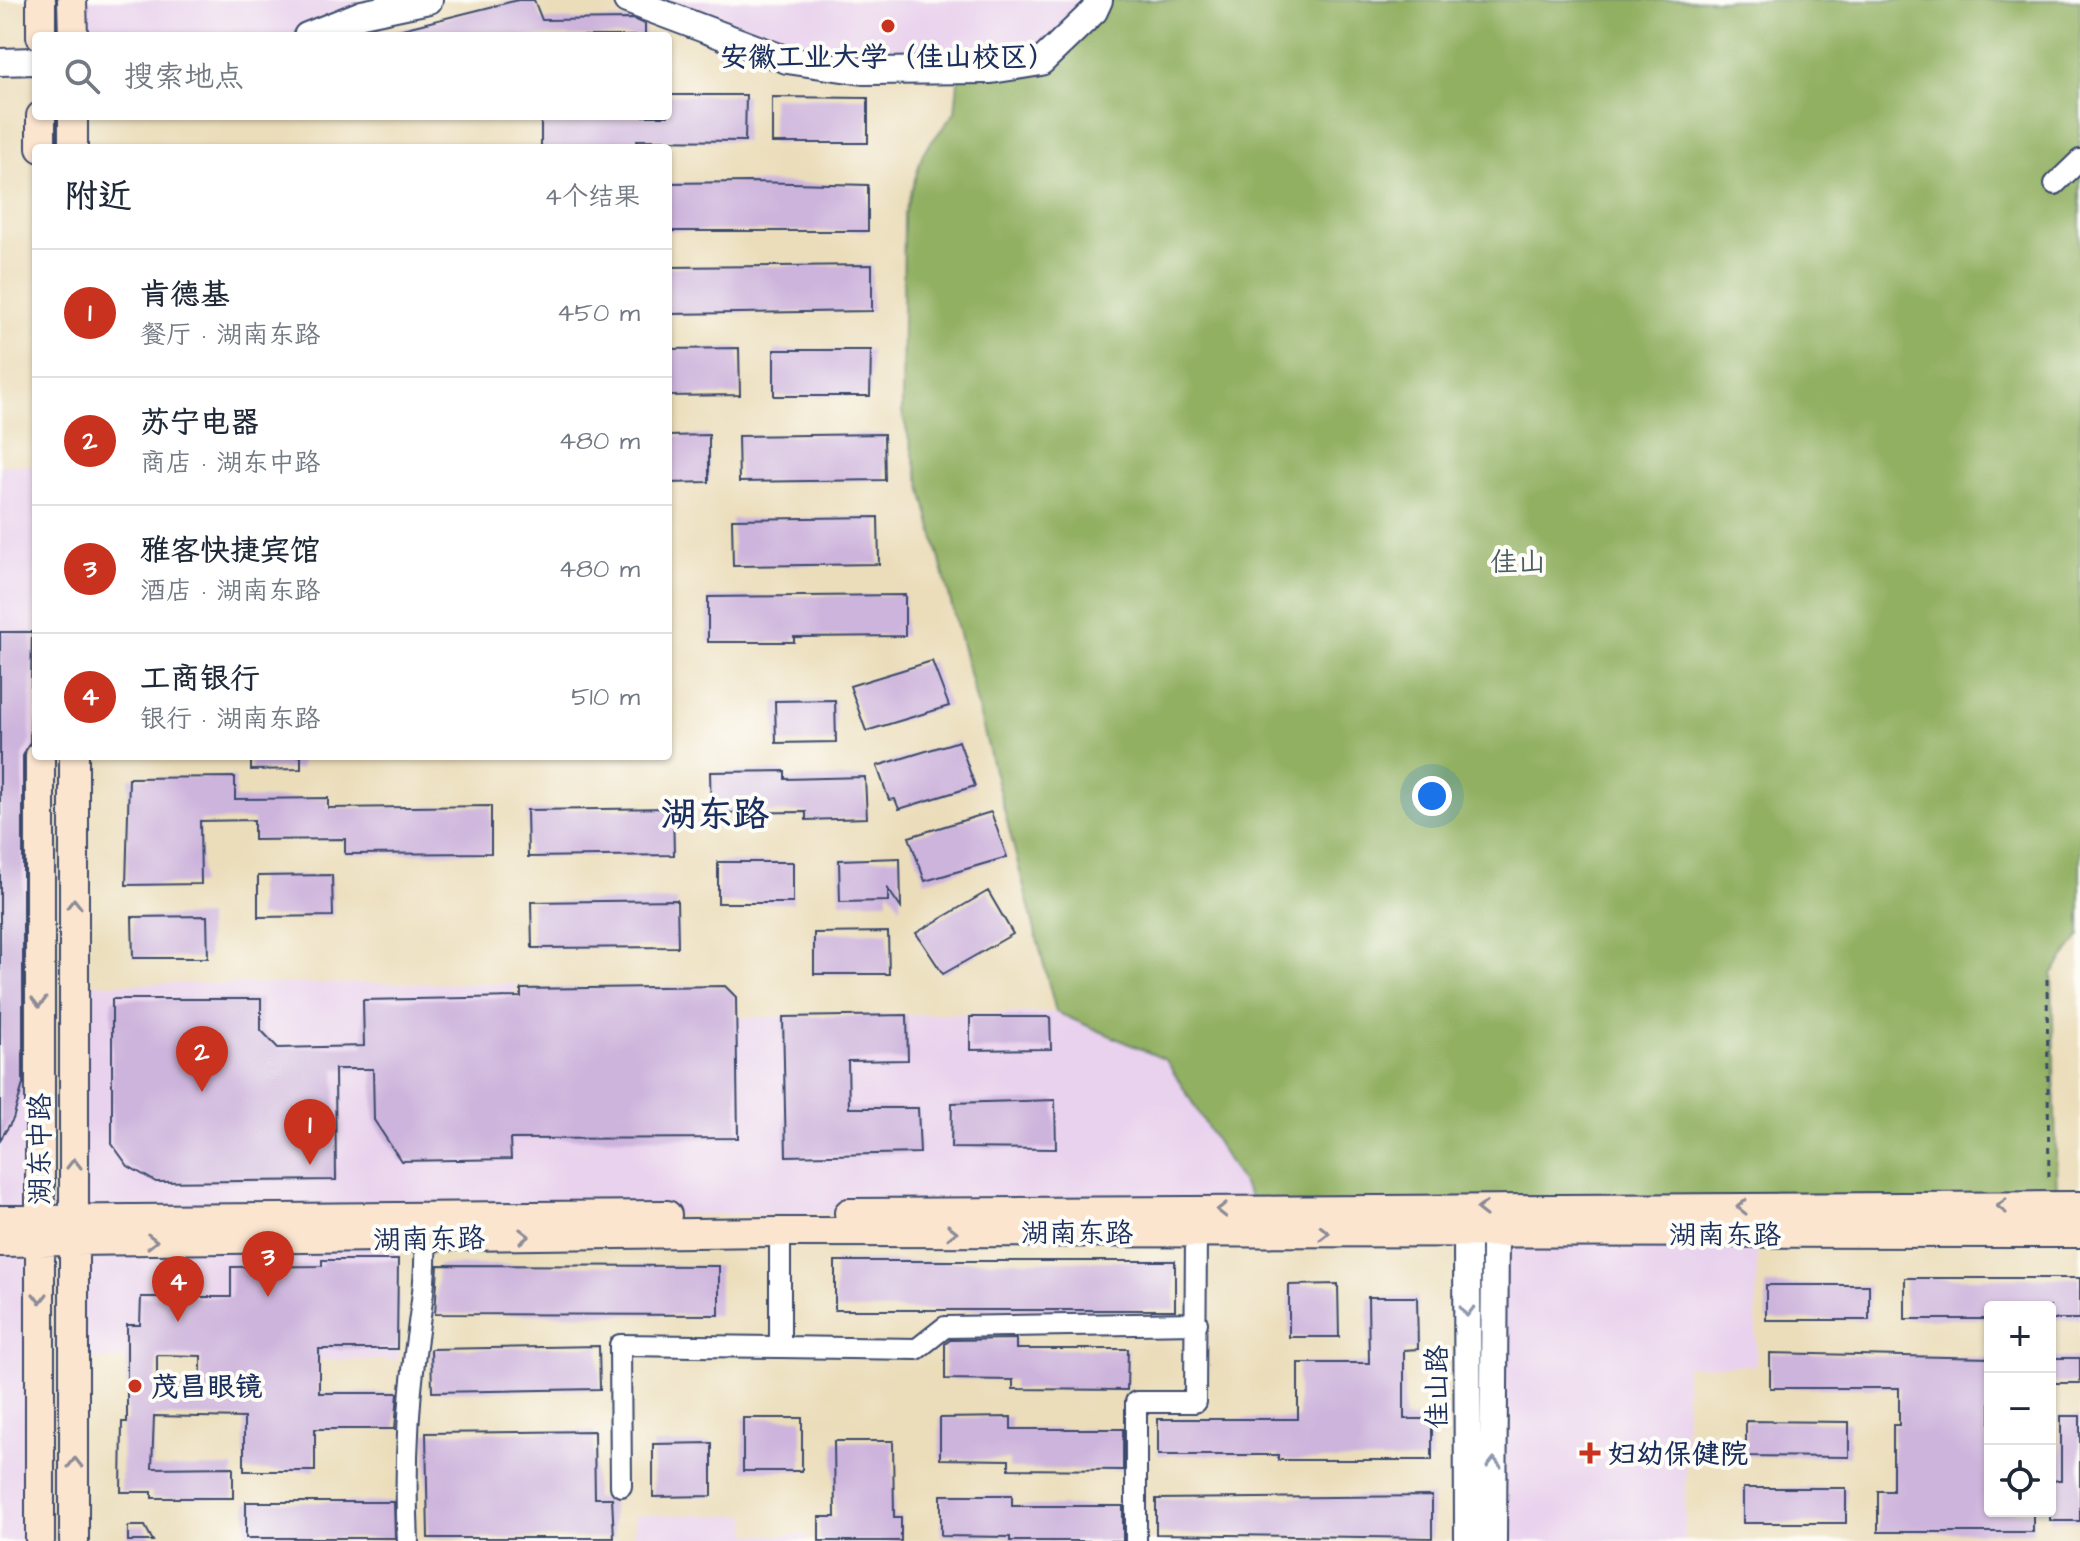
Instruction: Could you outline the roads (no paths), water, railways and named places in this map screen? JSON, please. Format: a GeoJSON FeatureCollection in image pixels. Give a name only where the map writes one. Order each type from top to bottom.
{"type":"FeatureCollection","features":[{"type":"Feature","properties":{"kind":"main road"},"geometry":{"type":"LineString","coordinates":[[41,0],[41,32]]}},
{"type":"Feature","properties":{"kind":"main road"},"geometry":{"type":"LineString","coordinates":[[72,0],[73,32]]}},
{"type":"Feature","properties":{"kind":"main road"},"geometry":{"type":"LineString","coordinates":[[41,120],[41,144]]}},
{"type":"Feature","properties":{"kind":"main road"},"geometry":{"type":"LineString","coordinates":[[73,120],[73,144]]}},
{"type":"Feature","properties":{"kind":"main road","name":"湖东中路"},"geometry":{"type":"LineString","coordinates":[[40,760],[40,1541]]}},
{"type":"Feature","properties":{"kind":"main road","name":"湖东中路"},"geometry":{"type":"LineString","coordinates":[[74,760],[74,1541]]}},
{"type":"Feature","properties":{"kind":"main road"},"geometry":{"type":"LineString","coordinates":[[0,1220],[39,1231],[74,1231],[2080,1206]]}},
{"type":"Feature","properties":{"kind":"main road"},"geometry":{"type":"LineString","coordinates":[[0,1242],[39,1231]]}},
{"type":"Feature","properties":{"kind":"main road","name":"湖南东路"},"geometry":{"type":"LineString","coordinates":[[74,1231],[425,1238],[780,1232],[2080,1233]]}},
{"type":"Feature","properties":{"kind":"street"},"geometry":{"type":"LineString","coordinates":[[317,32],[362,14],[429,0]]}},
{"type":"Feature","properties":{"kind":"street"},"geometry":{"type":"LineString","coordinates":[[627,0],[787,60],[863,71],[926,71],[991,70],[1041,62],[1094,11],[1099,0]]}},
{"type":"Feature","properties":{"kind":"street"},"geometry":{"type":"LineString","coordinates":[[0,62],[32,61]]}},
{"type":"Feature","properties":{"kind":"street"},"geometry":{"type":"LineString","coordinates":[[2055,184],[2080,160]]}},
{"type":"Feature","properties":{"kind":"street"},"geometry":{"type":"LineString","coordinates":[[780,1232],[780,1347]]}},
{"type":"Feature","properties":{"kind":"street"},"geometry":{"type":"LineString","coordinates":[[1136,1541],[1136,1402],[1195,1402],[1196,1232]]}},
{"type":"Feature","properties":{"kind":"street","name":"佳山路"},"geometry":{"type":"LineString","coordinates":[[1468,1541],[1481,1234]]}},
{"type":"Feature","properties":{"kind":"street","name":"佳山路"},"geometry":{"type":"LineString","coordinates":[[1481,1234],[1493,1541]]}},
{"type":"Feature","properties":{"kind":"street"},"geometry":{"type":"LineString","coordinates":[[408,1541],[405,1496],[414,1363],[427,1273],[425,1238]]}},
{"type":"Feature","properties":{"kind":"street"},"geometry":{"type":"LineString","coordinates":[[621,1486],[620,1345],[917,1349],[945,1327],[1197,1323]]}},
{"type":"Feature","properties":{"kind":"place","name":"安徽工业大学（佳山校区）"},"geometry":{"type":"Point","coordinates":[888,26]}},
{"type":"Feature","properties":{"kind":"place","name":"苏宁电器"},"geometry":{"type":"Point","coordinates":[202,1092]}},
{"type":"Feature","properties":{"kind":"place","name":"肯德基"},"geometry":{"type":"Point","coordinates":[310,1165]}},
{"type":"Feature","properties":{"kind":"place","name":"雅客快捷宾馆"},"geometry":{"type":"Point","coordinates":[268,1297]}},
{"type":"Feature","properties":{"kind":"place","name":"工商银行"},"geometry":{"type":"Point","coordinates":[178,1322]}},
{"type":"Feature","properties":{"kind":"place","name":"茂昌眼镜"},"geometry":{"type":"Point","coordinates":[135,1386]}},
{"type":"Feature","properties":{"kind":"place","name":"妇幼保健院"},"geometry":{"type":"Point","coordinates":[1590,1453]}},
{"type":"Feature","properties":{"kind":"district","name":"湖东路"},"geometry":{"type":"Point","coordinates":[715,813]}},
{"type":"Feature","properties":{"kind":"park label","name":"佳山"},"geometry":{"type":"Point","coordinates":[1518,561]}}]}
